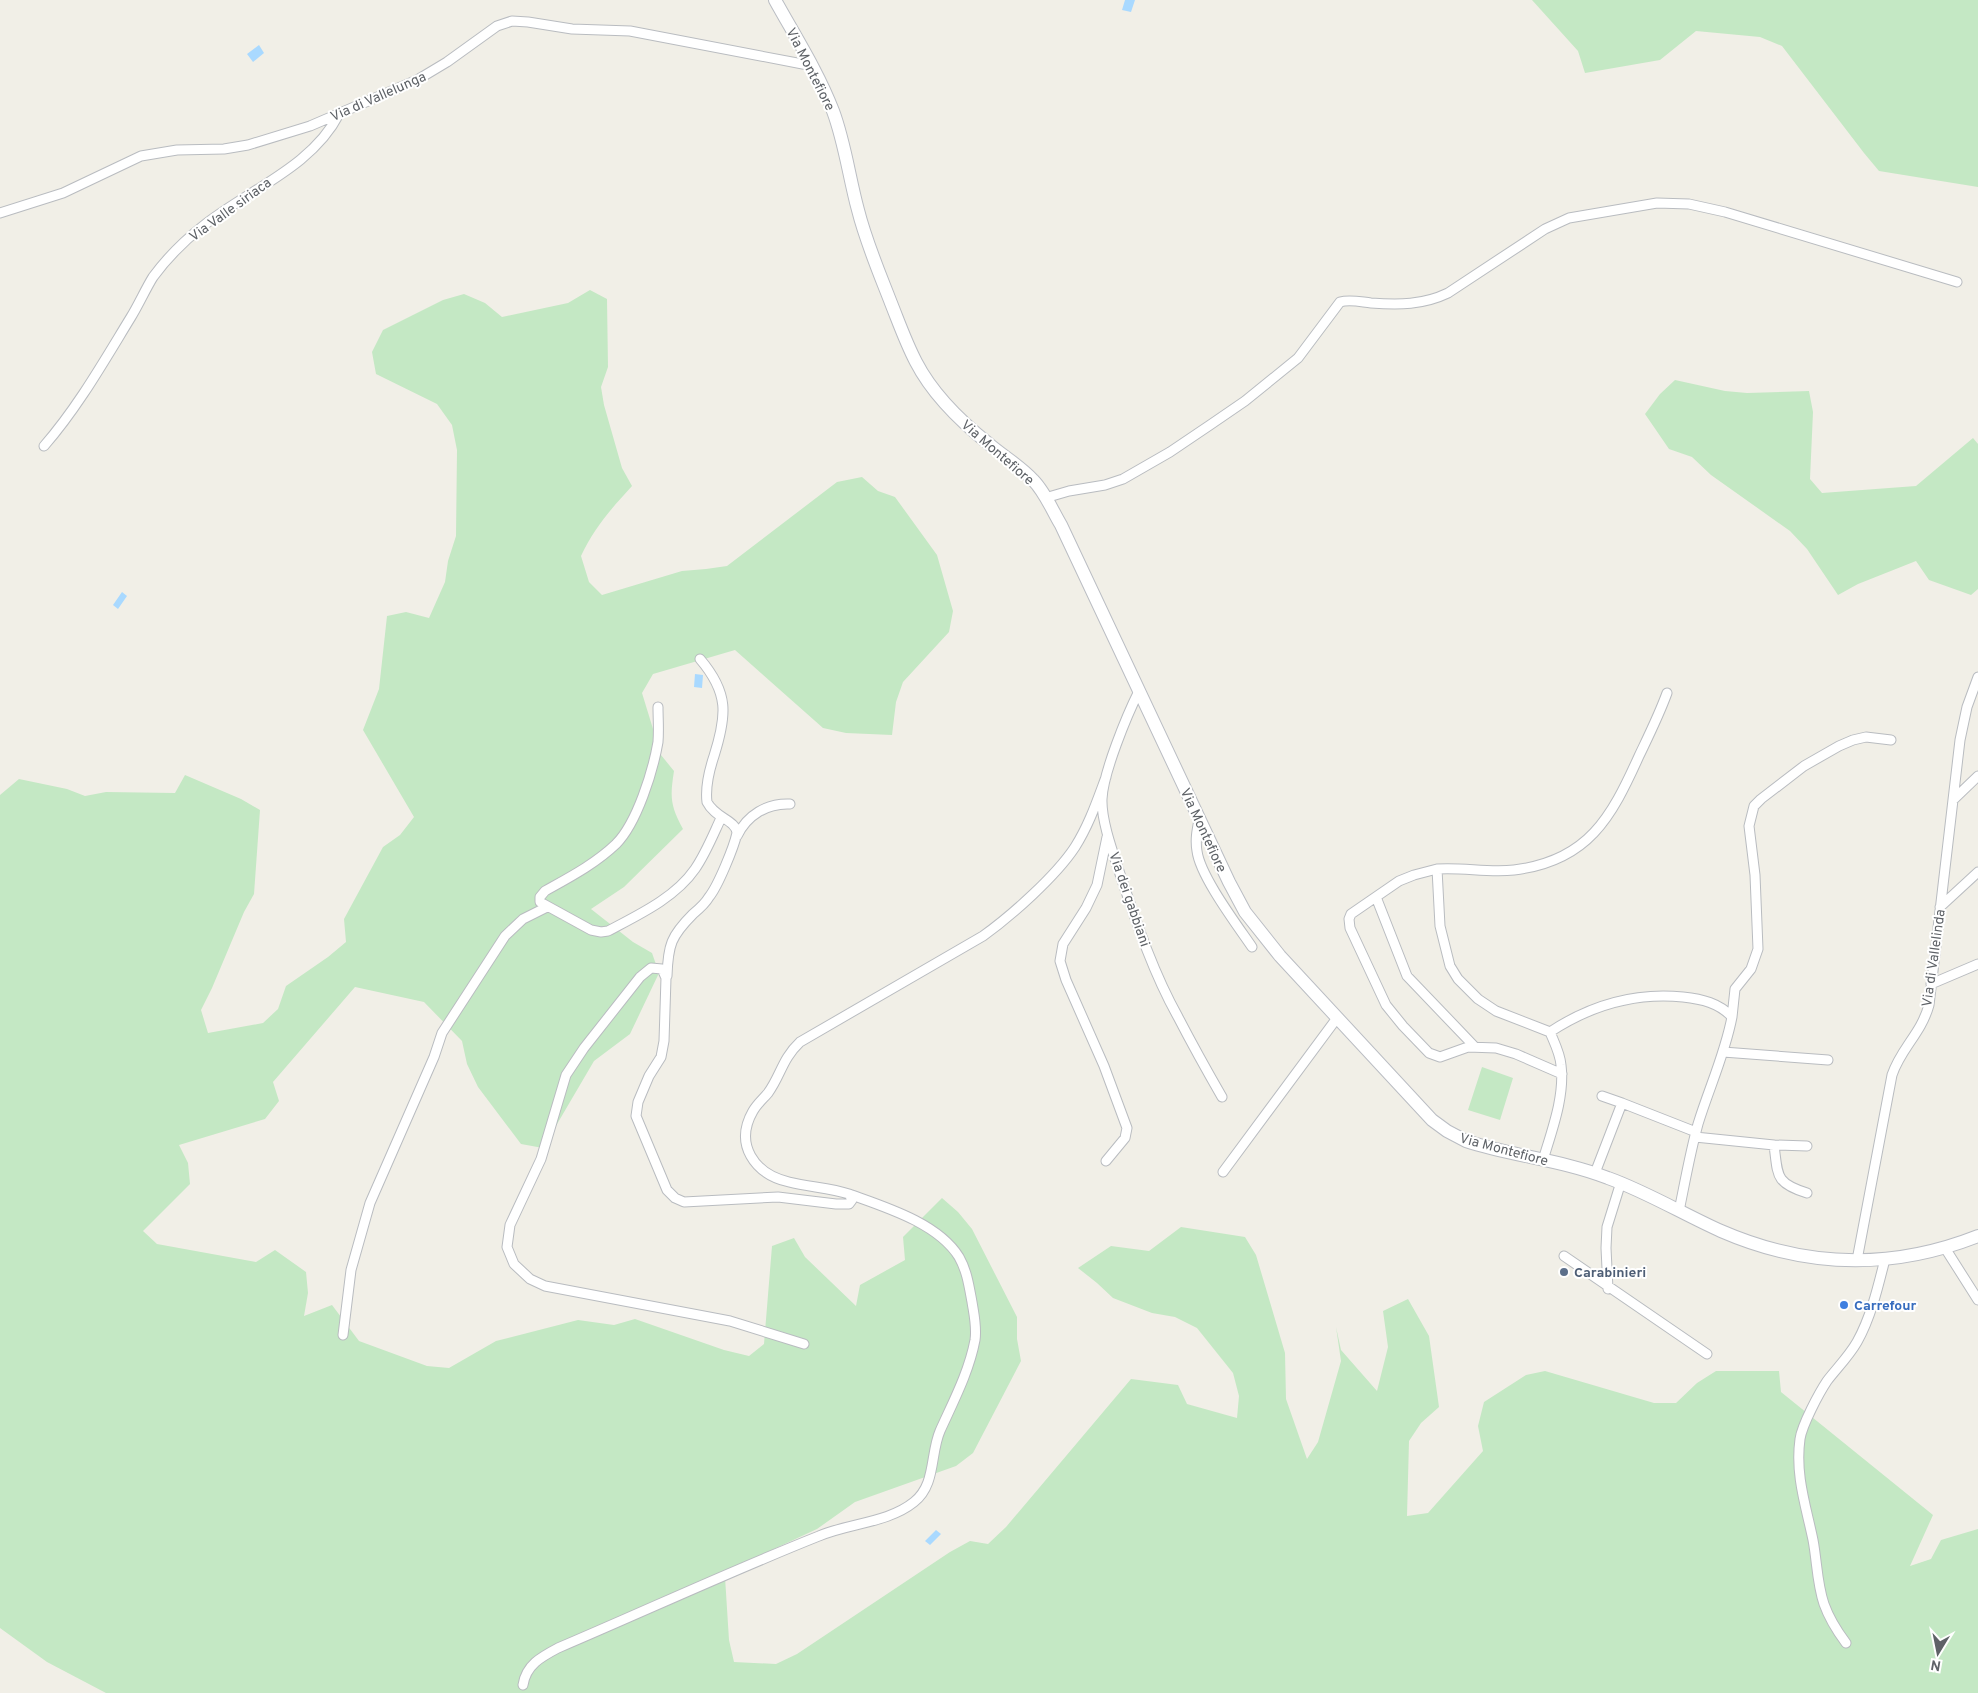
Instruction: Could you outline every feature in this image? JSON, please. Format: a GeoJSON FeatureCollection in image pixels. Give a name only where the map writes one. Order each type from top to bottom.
{"type":"FeatureCollection","features":[{"type":"Feature","properties":{"kind":"main road","name":"Via Montefiore"},"geometry":{"type":"LineString","coordinates":[[775,0],[813,66],[836,121],[867,241],[916,362],[930,385],[953,412],[982,438],[1027,473],[1046,498],[1065,534],[1245,912],[1280,956],[1432,1120],[1446,1131],[1476,1144],[1595,1173],[1621,1182],[1735,1236],[1778,1251],[1817,1258],[1885,1259],[1913,1256],[1945,1248],[1978,1236]]}},
{"type":"Feature","properties":{"kind":"street","name":"Via di Vallelunga"},"geometry":{"type":"LineString","coordinates":[[0,213],[63,193],[141,156],[177,150],[224,149],[254,144],[340,114],[425,76],[491,30],[512,21],[524,21],[572,30],[630,31],[813,66]]}},
{"type":"Feature","properties":{"kind":"street","name":"Via Valle siriaca"},"geometry":{"type":"LineString","coordinates":[[44,446],[89,384],[153,278],[180,247],[207,222],[302,158],[325,137],[340,114]]}},
{"type":"Feature","properties":{"kind":"street"},"geometry":{"type":"LineString","coordinates":[[1046,498],[1069,491],[1105,486],[1123,479],[1170,452],[1245,401],[1298,358],[1340,302],[1403,304],[1434,299],[1448,293],[1544,229],[1577,215],[1649,204],[1680,203],[1704,206],[1957,282]]}},
{"type":"Feature","properties":{"kind":"street"},"geometry":{"type":"LineString","coordinates":[[700,658],[714,676],[723,699],[724,720],[706,787],[707,802],[712,811],[736,826],[737,836]]}},
{"type":"Feature","properties":{"kind":"street","name":"Via di Vallelinda"},"geometry":{"type":"LineString","coordinates":[[1857,1260],[1892,1075],[1902,1054],[1922,1026],[1928,1005],[1962,727],[1978,678]]}},
{"type":"Feature","properties":{"kind":"street","name":"Via dei gabbiani"},"geometry":{"type":"LineString","coordinates":[[1139,691],[1127,718],[1106,777],[1102,801],[1108,832],[1144,943],[1177,1016],[1222,1097]]}},
{"type":"Feature","properties":{"kind":"street"},"geometry":{"type":"LineString","coordinates":[[1562,1074],[1511,1052],[1474,1046],[1443,1056],[1434,1055],[1425,1049],[1390,1010],[1375,983],[1349,922],[1350,916],[1354,910],[1376,898],[1402,879],[1437,869],[1491,871],[1518,869],[1552,860],[1584,843],[1608,817],[1627,784],[1667,693]]}},
{"type":"Feature","properties":{"kind":"street"},"geometry":{"type":"LineString","coordinates":[[658,707],[659,732],[656,748],[641,801],[629,828],[616,844],[595,861],[542,894],[540,902],[591,930],[608,931],[660,901],[682,884],[696,868],[721,818]]}},
{"type":"Feature","properties":{"kind":"street"},"geometry":{"type":"LineString","coordinates":[[1679,1211],[1695,1135],[1723,1052],[1732,1017],[1735,989],[1752,969],[1758,949],[1755,875],[1749,826],[1753,809],[1761,799],[1804,766],[1839,746],[1866,737],[1891,740]]}},
{"type":"Feature","properties":{"kind":"street"},"geometry":{"type":"LineString","coordinates":[[1953,800],[1978,776]]}},
{"type":"Feature","properties":{"kind":"street"},"geometry":{"type":"LineString","coordinates":[[523,1685],[526,1673],[534,1663],[558,1648],[820,1535],[896,1512],[916,1501],[923,1492],[929,1480],[937,1439],[966,1372],[974,1344],[976,1324],[968,1280],[958,1255],[931,1231],[909,1217],[849,1194],[784,1181],[764,1170],[748,1152],[746,1143],[747,1127],[755,1108],[768,1092],[787,1056],[800,1042],[983,936],[1050,877],[1074,849],[1087,826],[1106,777]]}},
{"type":"Feature","properties":{"kind":"street"},"geometry":{"type":"LineString","coordinates":[[790,804],[776,805],[757,813],[746,821],[737,836],[710,897],[681,926],[672,940],[668,953],[661,1057],[649,1076],[638,1102],[636,1116],[669,1192],[675,1198],[684,1202],[778,1197],[842,1205],[850,1203],[852,1198],[849,1194]]}},
{"type":"Feature","properties":{"kind":"street"},"geometry":{"type":"LineString","coordinates":[[1200,820],[1196,842],[1199,860],[1216,893],[1252,947]]}},
{"type":"Feature","properties":{"kind":"street"},"geometry":{"type":"LineString","coordinates":[[1106,1161],[1125,1138],[1128,1128],[1104,1066],[1066,980],[1060,956],[1064,941],[1086,908],[1096,885],[1108,832]]}},
{"type":"Feature","properties":{"kind":"street"},"geometry":{"type":"LineString","coordinates":[[1437,869],[1440,926],[1450,966],[1455,975],[1471,993],[1496,1011],[1550,1032],[1561,1060],[1560,1095],[1544,1160]]}},
{"type":"Feature","properties":{"kind":"street"},"geometry":{"type":"LineString","coordinates":[[1940,908],[1978,872]]}},
{"type":"Feature","properties":{"kind":"street"},"geometry":{"type":"LineString","coordinates":[[1376,898],[1407,976],[1474,1046]]}},
{"type":"Feature","properties":{"kind":"street"},"geometry":{"type":"LineString","coordinates":[[343,1336],[351,1270],[370,1203],[434,1057],[442,1034],[505,936],[523,918],[547,907]]}},
{"type":"Feature","properties":{"kind":"street"},"geometry":{"type":"LineString","coordinates":[[1931,984],[1978,964]]}},
{"type":"Feature","properties":{"kind":"street"},"geometry":{"type":"LineString","coordinates":[[667,988],[666,974],[662,969],[653,967],[644,973],[571,1066],[562,1086],[541,1159],[510,1226],[507,1240],[510,1258],[530,1279],[545,1286],[730,1321],[804,1344]]}},
{"type":"Feature","properties":{"kind":"street"},"geometry":{"type":"LineString","coordinates":[[1550,1032],[1574,1017],[1594,1008],[1623,999],[1647,996],[1677,997],[1705,1001],[1719,1006],[1732,1017]]}},
{"type":"Feature","properties":{"kind":"street"},"geometry":{"type":"LineString","coordinates":[[1223,1172],[1337,1018]]}},
{"type":"Feature","properties":{"kind":"street"},"geometry":{"type":"LineString","coordinates":[[1723,1052],[1828,1060]]}},
{"type":"Feature","properties":{"kind":"street"},"geometry":{"type":"LineString","coordinates":[[1602,1096],[1695,1135],[1774,1145],[1807,1146]]}},
{"type":"Feature","properties":{"kind":"street"},"geometry":{"type":"LineString","coordinates":[[1595,1173],[1622,1103]]}},
{"type":"Feature","properties":{"kind":"street"},"geometry":{"type":"LineString","coordinates":[[1774,1145],[1778,1173],[1782,1180],[1789,1187],[1806,1193]]}},
{"type":"Feature","properties":{"kind":"street"},"geometry":{"type":"LineString","coordinates":[[1608,1288],[1607,1227],[1621,1182]]}},
{"type":"Feature","properties":{"kind":"street"},"geometry":{"type":"LineString","coordinates":[[1945,1248],[1978,1300]]}},
{"type":"Feature","properties":{"kind":"street"},"geometry":{"type":"LineString","coordinates":[[1564,1256],[1608,1288],[1707,1354]]}},
{"type":"Feature","properties":{"kind":"street"},"geometry":{"type":"LineString","coordinates":[[1846,1644],[1836,1630],[1824,1603],[1798,1478],[1800,1436],[1827,1382],[1845,1360],[1862,1331],[1878,1287],[1885,1259]]}},
{"type":"Feature","properties":{"kind":"green space"},"geometry":{"type":"Polygon","coordinates":[[[1532,0],[1978,0],[1978,187],[1879,171],[1782,46],[1760,37],[1696,31],[1660,60],[1585,73],[1578,51],[1532,0]]]}},
{"type":"Feature","properties":{"kind":"green space"},"geometry":{"type":"Polygon","coordinates":[[[590,290],[607,299],[608,367],[601,387],[604,405],[622,468],[632,486],[597,528],[581,556],[589,582],[602,595],[682,571],[727,566],[837,482],[862,477],[878,491],[895,497],[937,555],[953,611],[949,632],[903,682],[896,702],[892,735],[846,733],[823,728],[735,650],[653,674],[642,693],[661,755],[674,771],[672,801],[683,829],[624,887],[591,909],[633,942],[652,953],[659,973],[630,1034],[594,1061],[543,1148],[521,1144],[478,1087],[467,1064],[462,1041],[424,1002],[355,987],[273,1082],[279,1101],[265,1119],[179,1145],[188,1163],[190,1184],[143,1231],[157,1244],[256,1262],[275,1250],[306,1272],[308,1293],[304,1316],[332,1305],[359,1341],[427,1366],[449,1368],[496,1341],[578,1320],[614,1325],[635,1319],[724,1350],[749,1356],[764,1344],[772,1246],[794,1238],[805,1257],[856,1306],[860,1285],[905,1260],[903,1237],[942,1198],[958,1212],[972,1229],[1017,1317],[1017,1339],[1021,1361],[973,1453],[956,1466],[855,1502],[817,1529],[746,1562],[725,1577],[729,1640],[734,1662],[776,1664],[797,1654],[950,1552],[970,1541],[988,1544],[1006,1527],[1131,1379],[1178,1385],[1187,1404],[1237,1418],[1239,1396],[1233,1373],[1197,1328],[1175,1317],[1152,1313],[1113,1298],[1078,1268],[1111,1246],[1149,1251],[1181,1227],[1245,1237],[1256,1255],[1285,1353],[1286,1399],[1307,1459],[1318,1442],[1341,1361],[1336,1327],[1341,1350],[1377,1391],[1388,1347],[1383,1311],[1408,1299],[1429,1336],[1439,1407],[1421,1423],[1409,1441],[1407,1516],[1428,1513],[1483,1451],[1478,1426],[1484,1402],[1526,1375],[1545,1371],[1654,1403],[1676,1403],[1697,1383],[1716,1371],[1779,1371],[1781,1392],[1933,1515],[1910,1566],[1931,1559],[1941,1540],[1978,1529],[1978,1693],[106,1693],[47,1662],[0,1628],[0,795],[19,779],[67,789],[85,796],[106,792],[175,793],[185,775],[241,799],[260,810],[254,894],[244,912],[201,1010],[208,1033],[263,1023],[278,1009],[286,986],[346,942],[344,919],[383,847],[400,835],[414,817],[363,730],[379,689],[387,616],[406,612],[429,618],[445,582],[448,561],[456,536],[457,450],[452,425],[437,404],[376,374],[372,352],[383,330],[443,300],[464,294],[485,303],[502,317],[568,303],[590,290]]]}},
{"type":"Feature","properties":{"kind":"green space"},"geometry":{"type":"Polygon","coordinates":[[[1675,380],[1725,391],[1747,393],[1809,391],[1813,412],[1810,479],[1822,493],[1916,486],[1973,438],[1978,444],[1978,589],[1971,595],[1929,580],[1916,561],[1858,584],[1838,595],[1807,549],[1790,531],[1711,475],[1692,457],[1669,449],[1645,414],[1660,394],[1675,380]]]}},
{"type":"Feature","properties":{"kind":"green space"},"geometry":{"type":"Polygon","coordinates":[[[1482,1067],[1513,1078],[1500,1120],[1468,1110],[1482,1067]]]}},
{"type":"Feature","properties":{"kind":"water"},"geometry":{"type":"Polygon","coordinates":[[[1125,0],[1135,0],[1131,12],[1122,10],[1125,0]]]}},
{"type":"Feature","properties":{"kind":"water"},"geometry":{"type":"Polygon","coordinates":[[[259,45],[264,53],[253,62],[247,54],[259,45]]]}},
{"type":"Feature","properties":{"kind":"water"},"geometry":{"type":"Polygon","coordinates":[[[122,592],[127,596],[118,609],[113,605],[122,592]]]}},
{"type":"Feature","properties":{"kind":"water"},"geometry":{"type":"Polygon","coordinates":[[[695,674],[703,675],[702,688],[694,687],[695,674]]]}},
{"type":"Feature","properties":{"kind":"water"},"geometry":{"type":"Polygon","coordinates":[[[936,1530],[941,1534],[930,1545],[925,1541],[936,1530]]]}},
{"type":"Feature","properties":{"kind":"place","name":"Carabinieri"},"geometry":{"type":"Point","coordinates":[1564,1272]}},
{"type":"Feature","properties":{"kind":"place","name":"Carrefour"},"geometry":{"type":"Point","coordinates":[1844,1305]}}]}
